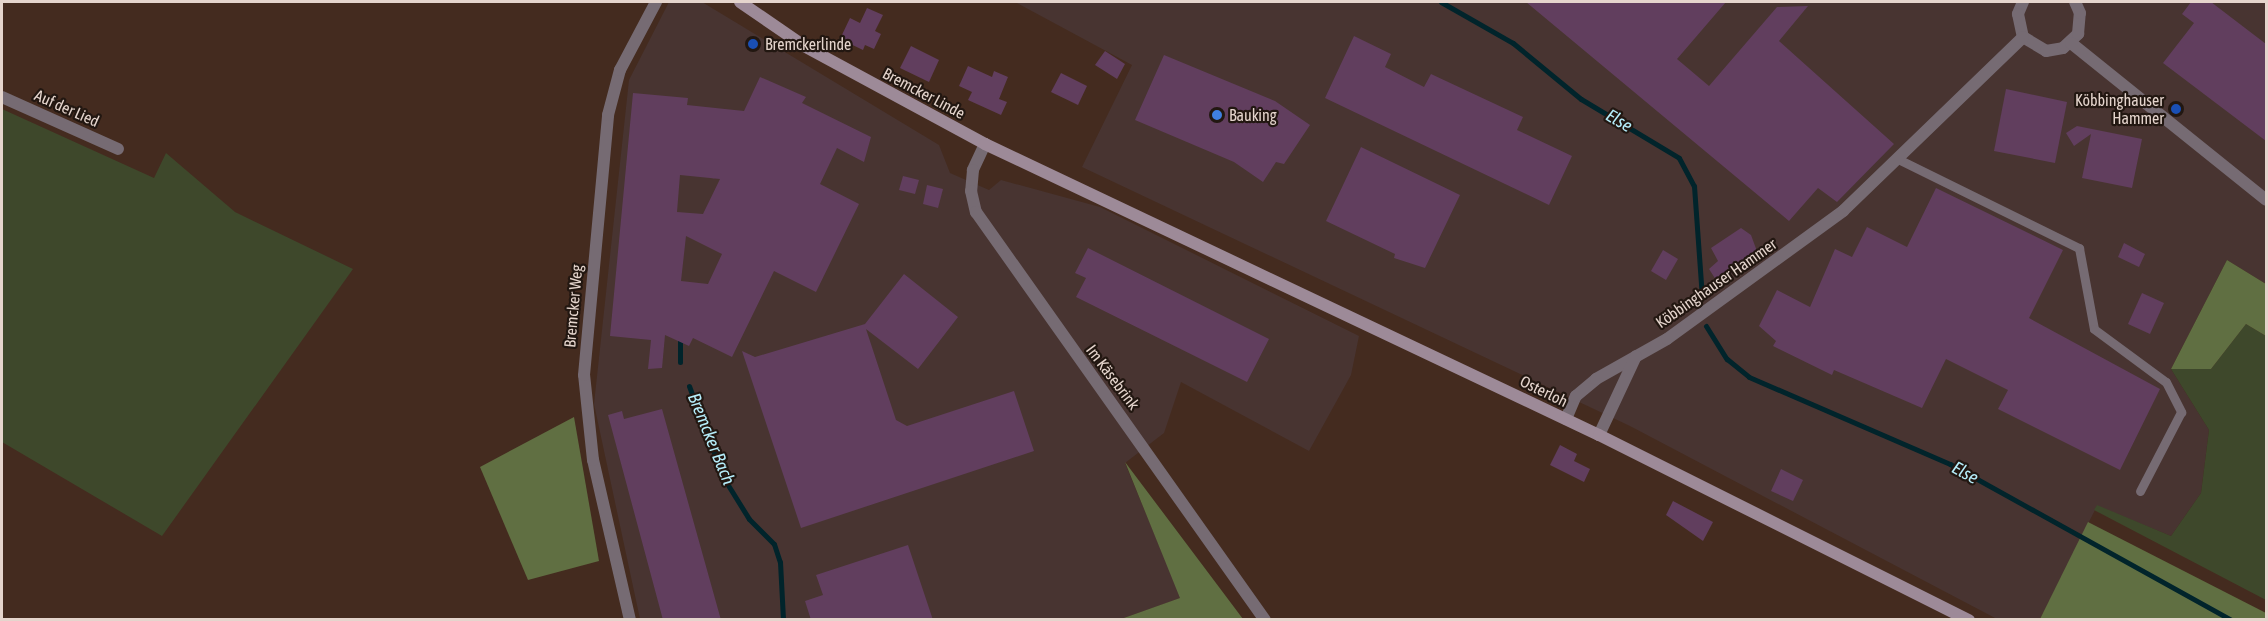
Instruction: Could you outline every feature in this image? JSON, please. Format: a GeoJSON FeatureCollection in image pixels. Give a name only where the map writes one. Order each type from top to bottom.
{"type":"FeatureCollection","features":[{"type":"Feature","properties":{"kind":"main road","name":"Bremcker Linde"},"geometry":{"type":"LineString","coordinates":[[740,2],[804,46],[985,144],[1102,197]]}},
{"type":"Feature","properties":{"kind":"main road","name":"Osterloh"},"geometry":{"type":"LineString","coordinates":[[1102,197],[1599,435],[1970,620]]}},
{"type":"Feature","properties":{"kind":"street","name":"Bremcker Weg"},"geometry":{"type":"LineString","coordinates":[[630,620],[593,460],[584,375],[608,116],[621,70],[656,2]]}},
{"type":"Feature","properties":{"kind":"street"},"geometry":{"type":"LineString","coordinates":[[2024,2],[2018,14],[2023,37],[2046,51],[2071,43],[2081,23],[2076,2]]}},
{"type":"Feature","properties":{"kind":"street","name":"Köbbinghauser Hammer"},"geometry":{"type":"LineString","coordinates":[[1566,419],[1576,396],[1636,356],[1667,339],[1812,235],[1898,159],[2023,37]]}},
{"type":"Feature","properties":{"kind":"street"},"geometry":{"type":"LineString","coordinates":[[2071,43],[2266,200]]}},
{"type":"Feature","properties":{"kind":"street","name":"Auf der Lied"},"geometry":{"type":"LineString","coordinates":[[2,97],[118,148]]}},
{"type":"Feature","properties":{"kind":"street","name":"Im Käsebrink"},"geometry":{"type":"LineString","coordinates":[[985,144],[973,170],[971,191],[976,212],[1265,620]]}},
{"type":"Feature","properties":{"kind":"street"},"geometry":{"type":"LineString","coordinates":[[1599,435],[1636,356]]}},
{"type":"Feature","properties":{"kind":"lane"},"geometry":{"type":"LineString","coordinates":[[1898,159],[2079,248],[2094,329],[2166,382],[2181,412],[2140,491]]}},
{"type":"Feature","properties":{"kind":"shaded area"},"geometry":{"type":"Polygon","coordinates":[[[669,2],[702,2],[939,145],[950,173],[989,190],[1001,180],[1100,207],[1359,336],[1351,375],[1309,451],[1181,382],[1164,433],[1125,463],[1181,598],[1121,619],[640,619],[594,404],[629,80],[669,2]]]}},
{"type":"Feature","properties":{"kind":"shaded area"},"geometry":{"type":"Polygon","coordinates":[[[1015,2],[2266,2],[2266,284],[2227,260],[2171,369],[2209,430],[2201,493],[2171,536],[2097,506],[2040,619],[1997,619],[1630,426],[1082,167],[1132,65],[1015,2]]]}},
{"type":"Feature","properties":{"kind":"green space"},"geometry":{"type":"Polygon","coordinates":[[[2,109],[154,178],[166,153],[235,212],[353,269],[162,536],[2,442],[2,109]]]}},
{"type":"Feature","properties":{"kind":"green space"},"geometry":{"type":"Polygon","coordinates":[[[2227,260],[2266,284],[2266,336],[2246,324],[2211,369],[2171,369],[2227,260]]]}},
{"type":"Feature","properties":{"kind":"green space"},"geometry":{"type":"Polygon","coordinates":[[[2246,324],[2266,336],[2266,600],[2094,510],[2097,505],[2171,536],[2201,493],[2209,430],[2171,369],[2211,369],[2246,324]]]}},
{"type":"Feature","properties":{"kind":"green space"},"geometry":{"type":"Polygon","coordinates":[[[574,417],[599,561],[528,580],[480,467],[574,417]]]}},
{"type":"Feature","properties":{"kind":"green space"},"geometry":{"type":"Polygon","coordinates":[[[1125,462],[1243,619],[1121,619],[1180,598],[1125,462]]]}},
{"type":"Feature","properties":{"kind":"green space"},"geometry":{"type":"Polygon","coordinates":[[[2088,522],[2266,613],[2266,619],[2040,619],[2088,522]]]}},
{"type":"Feature","properties":{"kind":"building"},"geometry":{"type":"Polygon","coordinates":[[[1526,2],[1726,2],[1677,59],[1709,86],[1777,7],[1808,6],[1779,41],[1894,144],[1837,202],[1818,188],[1789,221],[1526,2]]]}},
{"type":"Feature","properties":{"kind":"building"},"geometry":{"type":"Polygon","coordinates":[[[2191,2],[2211,2],[2266,44],[2266,141],[2163,63],[2194,23],[2182,14],[2191,2]]]}},
{"type":"Feature","properties":{"kind":"building"},"geometry":{"type":"Polygon","coordinates":[[[867,8],[883,15],[875,31],[881,34],[874,49],[865,45],[863,50],[840,39],[850,18],[860,23],[867,8]]]}},
{"type":"Feature","properties":{"kind":"building"},"geometry":{"type":"Polygon","coordinates":[[[1354,36],[1391,54],[1385,67],[1424,87],[1431,74],[1523,117],[1517,130],[1572,156],[1549,205],[1325,98],[1354,36]]]}},
{"type":"Feature","properties":{"kind":"building"},"geometry":{"type":"Polygon","coordinates":[[[911,46],[939,60],[929,82],[900,68],[911,46]]]}},
{"type":"Feature","properties":{"kind":"building"},"geometry":{"type":"Polygon","coordinates":[[[1105,51],[1125,64],[1117,79],[1095,65],[1105,51]]]}},
{"type":"Feature","properties":{"kind":"building","name":"Bauking"},"geometry":{"type":"Polygon","coordinates":[[[1164,55],[1275,101],[1310,125],[1284,164],[1276,162],[1263,182],[1234,162],[1135,120],[1164,55]]]}},
{"type":"Feature","properties":{"kind":"building"},"geometry":{"type":"Polygon","coordinates":[[[968,66],[992,77],[994,71],[1008,77],[999,99],[1007,102],[1001,115],[968,100],[972,92],[959,86],[968,66]]]}},
{"type":"Feature","properties":{"kind":"building"},"geometry":{"type":"Polygon","coordinates":[[[1061,73],[1087,86],[1078,105],[1051,92],[1061,73]]]}},
{"type":"Feature","properties":{"kind":"building"},"geometry":{"type":"Polygon","coordinates":[[[760,77],[806,97],[802,103],[871,137],[864,162],[837,148],[820,184],[859,204],[816,292],[774,271],[732,357],[693,338],[689,346],[665,335],[662,368],[648,369],[651,340],[610,336],[633,93],[688,98],[687,105],[744,111],[760,77]],[[680,175],[677,212],[703,214],[720,179],[680,175]],[[686,236],[681,281],[708,284],[722,254],[686,236]]]}},
{"type":"Feature","properties":{"kind":"building"},"geometry":{"type":"Polygon","coordinates":[[[2006,89],[2067,102],[2055,163],[1994,151],[2006,89]]]}},
{"type":"Feature","properties":{"kind":"building"},"geometry":{"type":"Polygon","coordinates":[[[2077,126],[2142,139],[2132,188],[2082,178],[2091,134],[2074,146],[2066,133],[2077,126]]]}},
{"type":"Feature","properties":{"kind":"building"},"geometry":{"type":"Polygon","coordinates":[[[1361,147],[1460,195],[1425,268],[1394,258],[1395,254],[1326,221],[1361,147]]]}},
{"type":"Feature","properties":{"kind":"building"},"geometry":{"type":"Polygon","coordinates":[[[903,176],[919,180],[915,194],[899,190],[903,176]]]}},
{"type":"Feature","properties":{"kind":"building"},"geometry":{"type":"Polygon","coordinates":[[[927,185],[943,189],[938,208],[923,204],[927,185]]]}},
{"type":"Feature","properties":{"kind":"building"},"geometry":{"type":"Polygon","coordinates":[[[1936,188],[2063,250],[2029,318],[2160,389],[2120,470],[1998,409],[2008,390],[1946,359],[1922,408],[1834,370],[1832,375],[1773,346],[1776,341],[1759,326],[1777,290],[1810,307],[1835,249],[1852,257],[1867,227],[1907,247],[1936,188]]]}},
{"type":"Feature","properties":{"kind":"building"},"geometry":{"type":"Polygon","coordinates":[[[1741,228],[1751,235],[1758,254],[1718,283],[1709,269],[1718,261],[1711,248],[1741,228]]]}},
{"type":"Feature","properties":{"kind":"building"},"geometry":{"type":"Polygon","coordinates":[[[2124,243],[2145,254],[2139,267],[2118,257],[2124,243]]]}},
{"type":"Feature","properties":{"kind":"building"},"geometry":{"type":"Polygon","coordinates":[[[1088,248],[1269,339],[1247,382],[1076,297],[1086,278],[1075,273],[1088,248]]]}},
{"type":"Feature","properties":{"kind":"building"},"geometry":{"type":"Polygon","coordinates":[[[1663,250],[1678,259],[1666,280],[1651,271],[1663,250]]]}},
{"type":"Feature","properties":{"kind":"building"},"geometry":{"type":"Polygon","coordinates":[[[904,274],[958,317],[918,369],[866,329],[896,420],[907,426],[1014,391],[1034,451],[801,528],[742,351],[755,357],[865,324],[904,274]]]}},
{"type":"Feature","properties":{"kind":"building"},"geometry":{"type":"Polygon","coordinates":[[[2142,293],[2164,303],[2150,334],[2128,324],[2142,293]]]}},
{"type":"Feature","properties":{"kind":"building"},"geometry":{"type":"Polygon","coordinates":[[[662,409],[721,620],[663,620],[608,415],[622,411],[624,419],[662,409]]]}},
{"type":"Feature","properties":{"kind":"building"},"geometry":{"type":"Polygon","coordinates":[[[1560,445],[1577,454],[1574,461],[1590,469],[1584,482],[1550,465],[1560,445]]]}},
{"type":"Feature","properties":{"kind":"building"},"geometry":{"type":"Polygon","coordinates":[[[1781,469],[1803,480],[1793,501],[1771,491],[1781,469]]]}},
{"type":"Feature","properties":{"kind":"building"},"geometry":{"type":"Polygon","coordinates":[[[1673,501],[1713,522],[1703,541],[1666,515],[1673,501]]]}},
{"type":"Feature","properties":{"kind":"building"},"geometry":{"type":"Polygon","coordinates":[[[908,545],[933,620],[811,620],[805,601],[823,595],[816,575],[908,545]]]}},
{"type":"Feature","properties":{"kind":"waterway","name":"Else"},"geometry":{"type":"LineString","coordinates":[[1441,2],[1513,43],[1581,99],[1679,158],[1694,186],[1702,298]]}},
{"type":"Feature","properties":{"kind":"waterway","name":"Else"},"geometry":{"type":"LineString","coordinates":[[1706,326],[1727,359],[1749,377],[1950,464],[2231,620]]}},
{"type":"Feature","properties":{"kind":"waterway","name":"Bremcker Bach"},"geometry":{"type":"LineString","coordinates":[[680,336],[680,362]]}},
{"type":"Feature","properties":{"kind":"waterway","name":"Bremcker Bach"},"geometry":{"type":"LineString","coordinates":[[689,386],[723,477],[749,519],[774,544],[780,562],[783,620]]}},
{"type":"Feature","properties":{"kind":"place","name":"Bremckerlinde"},"geometry":{"type":"Point","coordinates":[753,44]}},
{"type":"Feature","properties":{"kind":"place","name":"Köbbinghauser Hammer"},"geometry":{"type":"Point","coordinates":[2176,109]}},
{"type":"Feature","properties":{"kind":"place","name":"Bauking"},"geometry":{"type":"Point","coordinates":[1217,115]}}]}
